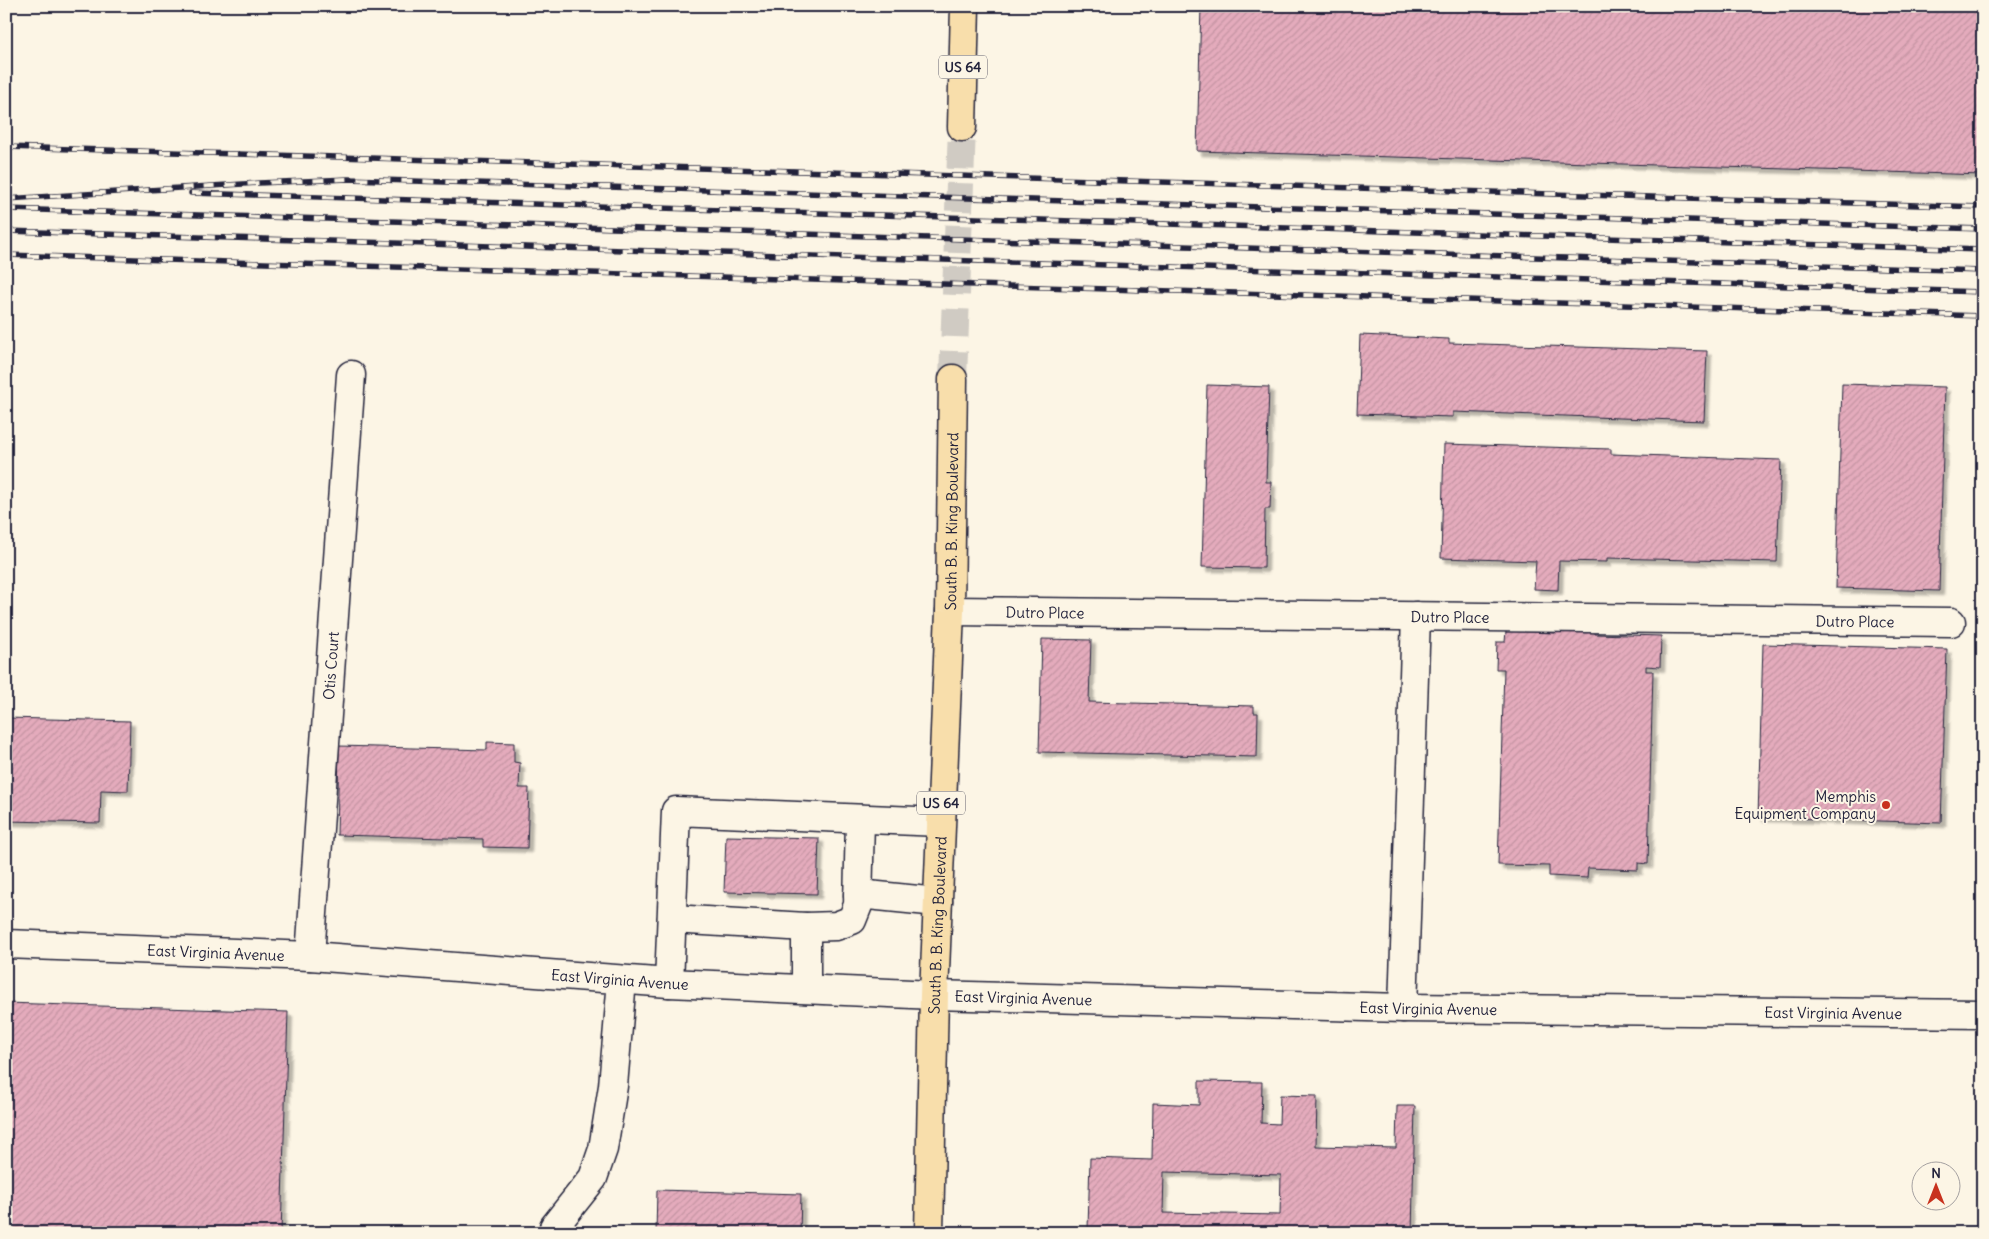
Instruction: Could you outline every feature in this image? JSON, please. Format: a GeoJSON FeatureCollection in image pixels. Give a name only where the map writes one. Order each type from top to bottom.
{"type":"FeatureCollection","features":[{"type":"Feature","properties":{"kind":"main road","name":"US 64"},"geometry":{"type":"LineString","coordinates":[[962,127],[965,6]]}},
{"type":"Feature","properties":{"kind":"main road","name":"South B. B. King Boulevard"},"geometry":{"type":"LineString","coordinates":[[929,1233],[934,995],[950,611],[952,378]]}},
{"type":"Feature","properties":{"kind":"street","name":"Otis Court"},"geometry":{"type":"LineString","coordinates":[[310,956],[352,375]]}},
{"type":"Feature","properties":{"kind":"street","name":"Dutro Place"},"geometry":{"type":"LineString","coordinates":[[950,611],[1951,622]]}},
{"type":"Feature","properties":{"kind":"street"},"geometry":{"type":"LineString","coordinates":[[1403,1008],[1416,616]]}},
{"type":"Feature","properties":{"kind":"street"},"geometry":{"type":"LineString","coordinates":[[669,983],[676,811],[940,822]]}},
{"type":"Feature","properties":{"kind":"street"},"geometry":{"type":"LineString","coordinates":[[672,919],[806,927],[836,926],[852,920],[858,905],[860,819]]}},
{"type":"Feature","properties":{"kind":"street"},"geometry":{"type":"LineString","coordinates":[[858,894],[938,902]]}},
{"type":"Feature","properties":{"kind":"street"},"geometry":{"type":"LineString","coordinates":[[806,927],[806,989]]}},
{"type":"Feature","properties":{"kind":"street","name":"East Virginia Avenue"},"geometry":{"type":"LineString","coordinates":[[6,944],[310,956],[669,983],[934,995],[1403,1008],[1983,1014]]}},
{"type":"Feature","properties":{"kind":"street"},"geometry":{"type":"LineString","coordinates":[[552,1231],[593,1178],[603,1150],[613,1086],[622,980]]}},
{"type":"Feature","properties":{"kind":"building"},"geometry":{"type":"Polygon","coordinates":[[[1201,6],[1983,6],[1983,175],[1197,151],[1201,6]]]}},
{"type":"Feature","properties":{"kind":"building"},"geometry":{"type":"Polygon","coordinates":[[[1360,335],[1449,339],[1449,343],[1707,351],[1704,421],[1453,412],[1453,417],[1357,414],[1360,335]]]}},
{"type":"Feature","properties":{"kind":"building"},"geometry":{"type":"Polygon","coordinates":[[[1842,384],[1945,387],[1939,591],[1836,588],[1842,384]]]}},
{"type":"Feature","properties":{"kind":"building"},"geometry":{"type":"Polygon","coordinates":[[[1207,385],[1269,387],[1266,482],[1271,482],[1270,509],[1265,509],[1264,568],[1202,567],[1207,385]]]}},
{"type":"Feature","properties":{"kind":"building"},"geometry":{"type":"Polygon","coordinates":[[[1444,444],[1611,449],[1611,454],[1781,460],[1777,562],[1607,558],[1607,562],[1559,561],[1558,590],[1534,589],[1536,561],[1441,558],[1444,444]]]}},
{"type":"Feature","properties":{"kind":"building"},"geometry":{"type":"Polygon","coordinates":[[[1555,623],[1595,625],[1595,634],[1661,636],[1660,667],[1646,666],[1646,671],[1653,671],[1648,864],[1638,863],[1638,870],[1588,868],[1587,878],[1549,876],[1549,866],[1498,865],[1504,669],[1496,669],[1497,642],[1505,642],[1506,631],[1555,633],[1555,623]]]}},
{"type":"Feature","properties":{"kind":"building"},"geometry":{"type":"Polygon","coordinates":[[[1042,639],[1091,640],[1089,702],[1254,706],[1254,713],[1258,713],[1257,757],[1039,752],[1042,639]]]}},
{"type":"Feature","properties":{"kind":"building"},"geometry":{"type":"Polygon","coordinates":[[[1763,644],[1947,649],[1941,823],[1758,817],[1763,644]]]}},
{"type":"Feature","properties":{"kind":"building"},"geometry":{"type":"Polygon","coordinates":[[[6,718],[130,721],[128,791],[101,790],[100,823],[6,821],[6,718]]]}},
{"type":"Feature","properties":{"kind":"building"},"geometry":{"type":"Polygon","coordinates":[[[487,742],[514,743],[514,762],[520,763],[519,788],[529,788],[527,848],[483,847],[483,839],[337,835],[339,746],[487,750],[487,742]]]}},
{"type":"Feature","properties":{"kind":"building"},"geometry":{"type":"Polygon","coordinates":[[[726,836],[819,838],[817,894],[724,892],[726,836]]]}},
{"type":"Feature","properties":{"kind":"building"},"geometry":{"type":"Polygon","coordinates":[[[6,1003],[288,1012],[281,1233],[6,1233],[6,1003]]]}},
{"type":"Feature","properties":{"kind":"building"},"geometry":{"type":"Polygon","coordinates":[[[1199,1081],[1262,1082],[1261,1123],[1279,1124],[1280,1095],[1317,1096],[1316,1146],[1396,1148],[1397,1106],[1415,1106],[1412,1233],[1203,1233],[1088,1229],[1090,1158],[1152,1160],[1153,1103],[1199,1105],[1199,1081]],[[1164,1172],[1163,1213],[1280,1215],[1281,1175],[1164,1172]]]}},
{"type":"Feature","properties":{"kind":"building"},"geometry":{"type":"Polygon","coordinates":[[[657,1190],[801,1194],[800,1233],[656,1233],[657,1190]]]}},
{"type":"Feature","properties":{"kind":"tunnel"},"geometry":{"type":"LineString","coordinates":[[953,379],[962,127]]}},
{"type":"Feature","properties":{"kind":"railway"},"geometry":{"type":"LineString","coordinates":[[6,147],[1983,207]]}},
{"type":"Feature","properties":{"kind":"railway"},"geometry":{"type":"LineString","coordinates":[[6,199],[348,179],[1983,229]]}},
{"type":"Feature","properties":{"kind":"railway"},"geometry":{"type":"LineString","coordinates":[[191,193],[1983,250]]}},
{"type":"Feature","properties":{"kind":"railway"},"geometry":{"type":"LineString","coordinates":[[6,209],[1983,271]]}},
{"type":"Feature","properties":{"kind":"railway"},"geometry":{"type":"LineString","coordinates":[[6,231],[1983,292]]}},
{"type":"Feature","properties":{"kind":"railway"},"geometry":{"type":"LineString","coordinates":[[6,255],[1983,316]]}},
{"type":"Feature","properties":{"kind":"place","name":"Memphis Equipment Company"},"geometry":{"type":"Point","coordinates":[1886,805]}}]}
